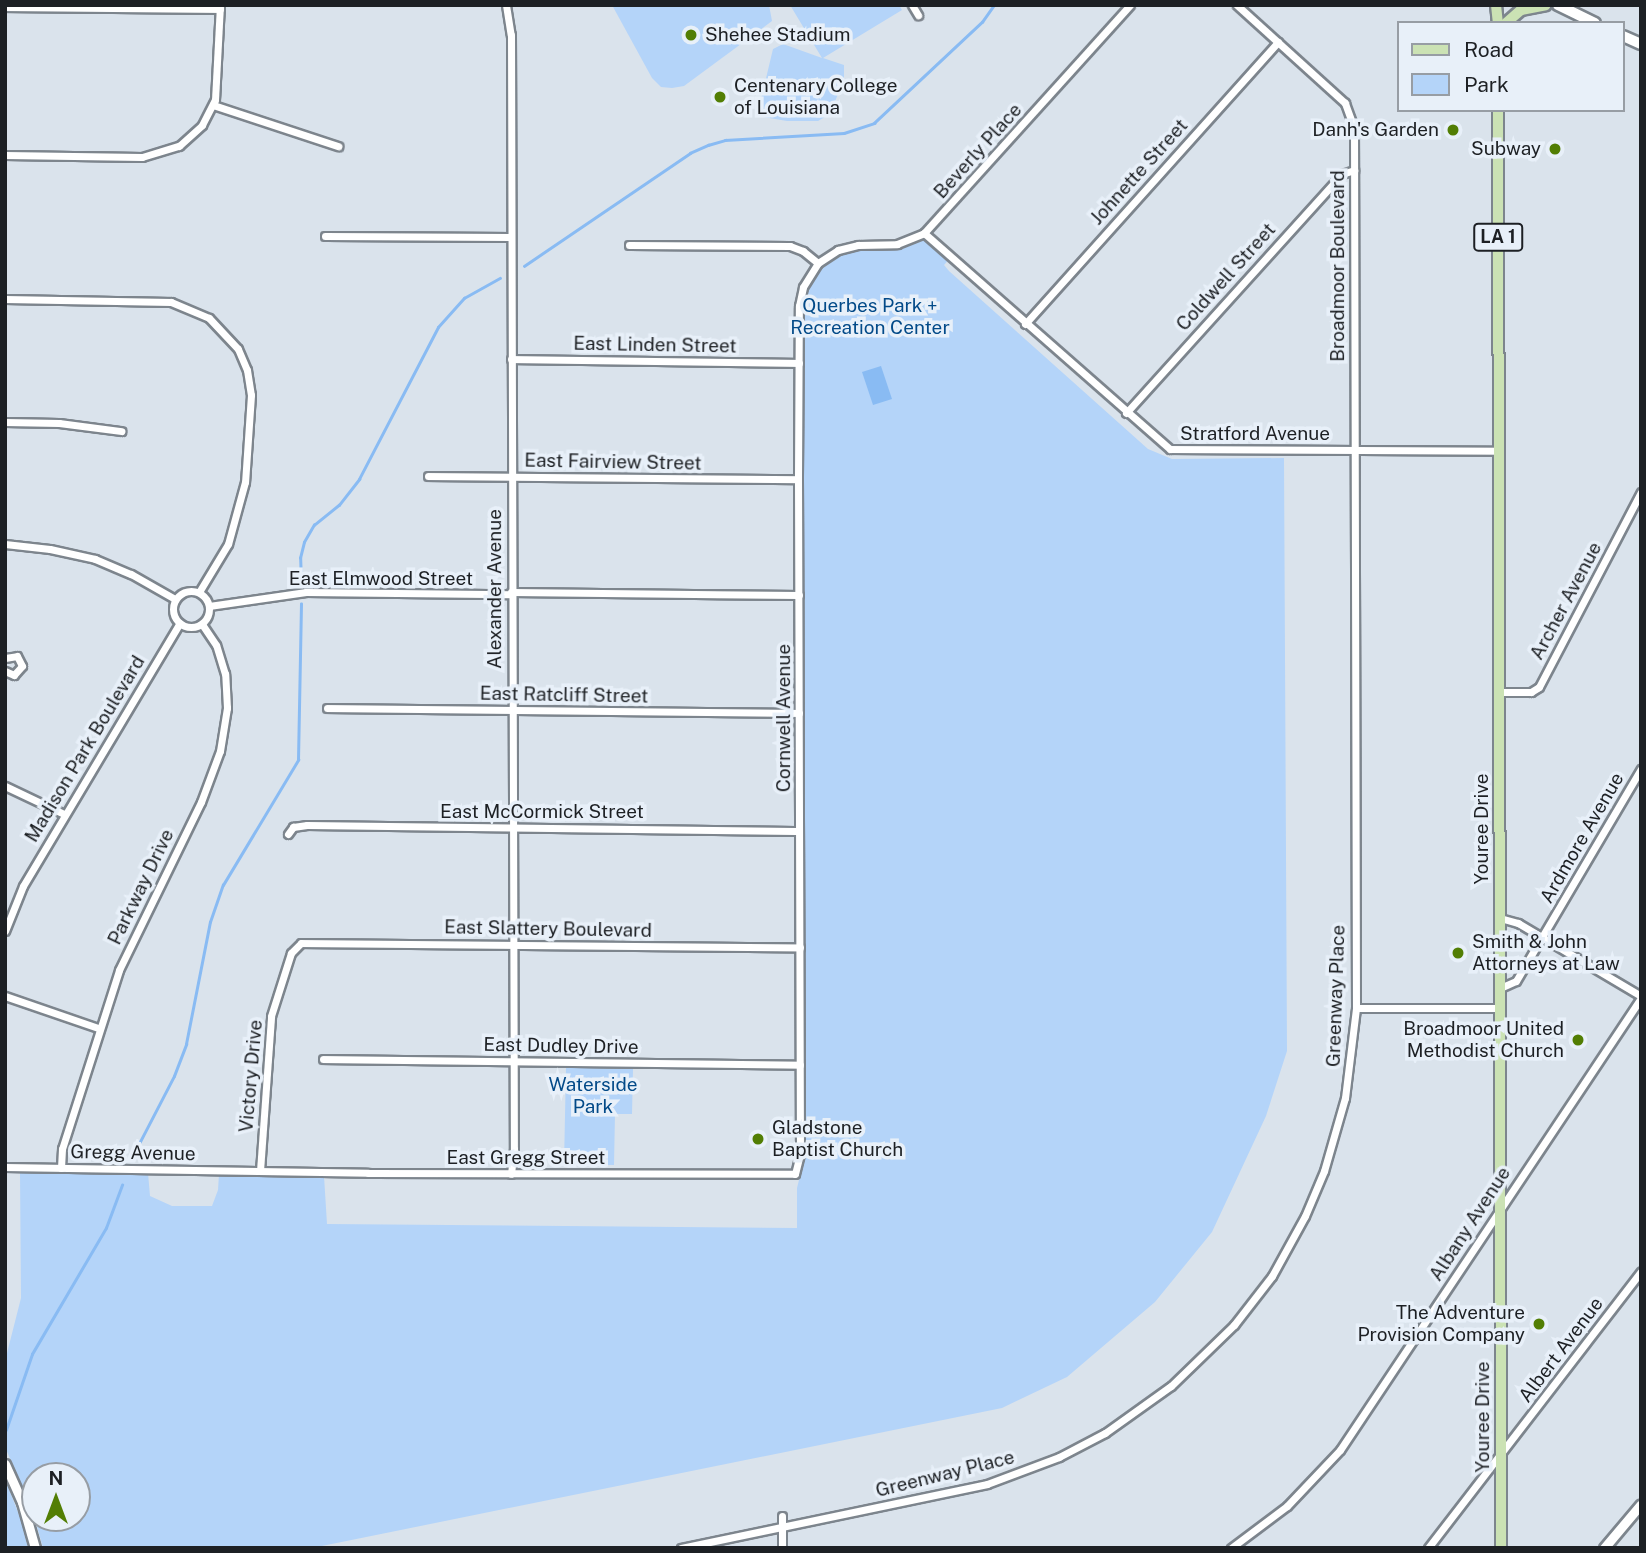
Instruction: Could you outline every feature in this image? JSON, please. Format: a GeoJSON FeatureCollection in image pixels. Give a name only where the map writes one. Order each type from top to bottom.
{"type":"FeatureCollection","features":[{"type":"Feature","properties":{"kind":"main road"},"geometry":{"type":"LineString","coordinates":[[1508,21],[1521,10],[1546,5]]}},
{"type":"Feature","properties":{"kind":"main road"},"geometry":{"type":"LineString","coordinates":[[1558,5],[1591,21]]}},
{"type":"Feature","properties":{"kind":"main road"},"geometry":{"type":"LineString","coordinates":[[1625,37],[1641,44]]}},
{"type":"Feature","properties":{"kind":"main road","name":"Youree Drive"},"geometry":{"type":"LineString","coordinates":[[1498,112],[1501,1548]]}},
{"type":"Feature","properties":{"kind":"street","name":"Alexander Avenue"},"geometry":{"type":"LineString","coordinates":[[506,5],[511,35],[511,828],[514,1149],[511,1174]]}},
{"type":"Feature","properties":{"kind":"street"},"geometry":{"type":"LineString","coordinates":[[912,5],[918,15]]}},
{"type":"Feature","properties":{"kind":"street","name":"Beverly Place"},"geometry":{"type":"LineString","coordinates":[[818,263],[851,246],[897,244],[924,233],[1129,5]]}},
{"type":"Feature","properties":{"kind":"street","name":"Broadmoor Boulevard"},"geometry":{"type":"LineString","coordinates":[[1237,5],[1348,107],[1354,121],[1354,450]]}},
{"type":"Feature","properties":{"kind":"street"},"geometry":{"type":"LineString","coordinates":[[5,7],[219,7],[217,85],[213,105],[202,125],[179,146],[152,156],[5,155]]}},
{"type":"Feature","properties":{"kind":"street","name":"Johnette Street"},"geometry":{"type":"LineString","coordinates":[[1026,324],[1278,42]]}},
{"type":"Feature","properties":{"kind":"street"},"geometry":{"type":"LineString","coordinates":[[213,105],[338,146]]}},
{"type":"Feature","properties":{"kind":"street","name":"Coldwell Street"},"geometry":{"type":"LineString","coordinates":[[1126,413],[1325,191],[1342,174],[1354,170]]}},
{"type":"Feature","properties":{"kind":"street","name":"Stratford Avenue"},"geometry":{"type":"LineString","coordinates":[[924,233],[1170,450],[1499,450]]}},
{"type":"Feature","properties":{"kind":"street"},"geometry":{"type":"LineString","coordinates":[[325,236],[511,237]]}},
{"type":"Feature","properties":{"kind":"street"},"geometry":{"type":"LineString","coordinates":[[629,245],[790,246],[803,251],[818,263]]}},
{"type":"Feature","properties":{"kind":"street","name":"Cornwell Avenue"},"geometry":{"type":"LineString","coordinates":[[792,1175],[799,1164],[800,1065],[797,479],[800,299],[805,281],[818,263]]}},
{"type":"Feature","properties":{"kind":"street"},"geometry":{"type":"LineString","coordinates":[[5,299],[171,302],[209,318],[231,340],[242,356],[250,384],[250,452],[243,496],[228,544],[200,592]]}},
{"type":"Feature","properties":{"kind":"street","name":"East Linden Street"},"geometry":{"type":"LineString","coordinates":[[511,359],[799,363]]}},
{"type":"Feature","properties":{"kind":"street"},"geometry":{"type":"LineString","coordinates":[[5,422],[60,423],[121,431]]}},
{"type":"Feature","properties":{"kind":"street","name":"Greenway Place"},"geometry":{"type":"LineString","coordinates":[[681,1548],[956,1491],[1023,1472],[1105,1433],[1189,1371],[1234,1325],[1262,1290],[1311,1202],[1330,1154],[1345,1098],[1356,1008],[1354,450]]}},
{"type":"Feature","properties":{"kind":"street","name":"East Fairview Street"},"geometry":{"type":"LineString","coordinates":[[428,476],[797,479]]}},
{"type":"Feature","properties":{"kind":"street","name":"Archer Avenue"},"geometry":{"type":"LineString","coordinates":[[1499,692],[1531,692],[1539,687],[1641,492]]}},
{"type":"Feature","properties":{"kind":"street"},"geometry":{"type":"LineString","coordinates":[[5,544],[50,549],[95,559],[131,574],[175,599]]}},
{"type":"Feature","properties":{"kind":"street"},"geometry":{"type":"LineString","coordinates":[[184,592],[200,592],[209,606],[208,617],[202,624],[192,627],[180,623],[174,614],[175,599],[184,592]]}},
{"type":"Feature","properties":{"kind":"street","name":"East Elmwood Street"},"geometry":{"type":"LineString","coordinates":[[209,606],[306,592],[799,595]]}},
{"type":"Feature","properties":{"kind":"street","name":"Madison Park Boulevard"},"geometry":{"type":"LineString","coordinates":[[5,931],[14,902],[64,814],[180,623]]}},
{"type":"Feature","properties":{"kind":"street","name":"Parkway Drive"},"geometry":{"type":"LineString","coordinates":[[61,1168],[62,1149],[98,1028],[119,970],[201,802],[220,751],[227,708],[225,674],[216,645],[202,624]]}},
{"type":"Feature","properties":{"kind":"street"},"geometry":{"type":"LineString","coordinates":[[5,658],[17,656],[22,666],[14,675],[5,671]]}},
{"type":"Feature","properties":{"kind":"street","name":"East Ratcliff Street"},"geometry":{"type":"LineString","coordinates":[[327,708],[799,713]]}},
{"type":"Feature","properties":{"kind":"street","name":"Ardmore Avenue"},"geometry":{"type":"LineString","coordinates":[[1500,988],[1516,981],[1641,769]]}},
{"type":"Feature","properties":{"kind":"street"},"geometry":{"type":"LineString","coordinates":[[5,786],[64,814]]}},
{"type":"Feature","properties":{"kind":"street","name":"East McCormick Street"},"geometry":{"type":"LineString","coordinates":[[288,834],[293,827],[307,825],[799,831]]}},
{"type":"Feature","properties":{"kind":"street"},"geometry":{"type":"LineString","coordinates":[[1500,918],[1518,923],[1641,997]]}},
{"type":"Feature","properties":{"kind":"street","name":"East Slattery Boulevard"},"geometry":{"type":"LineString","coordinates":[[297,946],[304,943],[800,947]]}},
{"type":"Feature","properties":{"kind":"street","name":"Victory Drive"},"geometry":{"type":"LineString","coordinates":[[260,1171],[271,1016],[291,953],[297,946]]}},
{"type":"Feature","properties":{"kind":"street"},"geometry":{"type":"LineString","coordinates":[[5,996],[98,1028]]}},
{"type":"Feature","properties":{"kind":"street","name":"Albany Avenue"},"geometry":{"type":"LineString","coordinates":[[1231,1548],[1287,1506],[1340,1450],[1500,1205],[1641,997]]}},
{"type":"Feature","properties":{"kind":"street"},"geometry":{"type":"LineString","coordinates":[[1356,1008],[1500,1008]]}},
{"type":"Feature","properties":{"kind":"street","name":"East Dudley Drive"},"geometry":{"type":"LineString","coordinates":[[323,1059],[800,1065]]}},
{"type":"Feature","properties":{"kind":"street","name":"Gregg Avenue"},"geometry":{"type":"LineString","coordinates":[[5,1167],[260,1171]]}},
{"type":"Feature","properties":{"kind":"street","name":"East Gregg Street"},"geometry":{"type":"LineString","coordinates":[[260,1171],[792,1175]]}},
{"type":"Feature","properties":{"kind":"street","name":"Albert Avenue"},"geometry":{"type":"LineString","coordinates":[[1428,1548],[1641,1270]]}},
{"type":"Feature","properties":{"kind":"street"},"geometry":{"type":"LineString","coordinates":[[5,1464],[22,1502],[35,1548]]}},
{"type":"Feature","properties":{"kind":"street"},"geometry":{"type":"LineString","coordinates":[[1604,1548],[1641,1504]]}},
{"type":"Feature","properties":{"kind":"street"},"geometry":{"type":"LineString","coordinates":[[782,1516],[782,1548]]}},
{"type":"Feature","properties":{"kind":"green space","name":"Shehee Stadium"},"geometry":{"type":"Polygon","coordinates":[[[612,5],[769,5],[772,21],[684,86],[661,87],[652,78],[612,5]]]}},
{"type":"Feature","properties":{"kind":"green space"},"geometry":{"type":"Polygon","coordinates":[[[790,5],[899,5],[902,10],[823,58],[844,65],[844,79],[830,114],[818,121],[787,121],[757,116],[773,49],[783,44],[822,58],[790,5]]]}},
{"type":"Feature","properties":{"kind":"green space","name":"Querbes Park + Recreation Center"},"geometry":{"type":"Polygon","coordinates":[[[924,233],[951,257],[944,265],[949,271],[1148,449],[1172,459],[1284,458],[1287,1051],[1266,1116],[1212,1232],[1155,1302],[1067,1377],[1002,1408],[312,1548],[43,1548],[38,1532],[91,1532],[91,1462],[21,1462],[21,1484],[5,1447],[5,1361],[21,1298],[20,1173],[148,1173],[150,1196],[172,1206],[212,1206],[218,1190],[219,1174],[324,1176],[327,1224],[797,1228],[797,1188],[803,1164],[804,1121],[799,306],[814,268],[838,250],[888,245],[924,233]]]}},
{"type":"Feature","properties":{"kind":"green space","name":"Waterside Park"},"geometry":{"type":"Polygon","coordinates":[[[566,1067],[633,1069],[632,1114],[615,1114],[614,1165],[564,1164],[566,1067]]]}},
{"type":"Feature","properties":{"kind":"green space"},"geometry":{"type":"Polygon","coordinates":[[[5,1479],[21,1520],[21,1532],[24,1532],[28,1548],[5,1548],[5,1479]]]}},
{"type":"Feature","properties":{"kind":"shaded area"},"geometry":{"type":"Polygon","coordinates":[[[881,366],[892,399],[873,405],[862,372],[881,366]]]}},
{"type":"Feature","properties":{"kind":"waterway"},"geometry":{"type":"LineString","coordinates":[[524,266],[690,153],[708,145],[725,140],[844,133],[874,123],[982,22],[994,5]]}},
{"type":"Feature","properties":{"kind":"waterway"},"geometry":{"type":"LineString","coordinates":[[301,582],[300,558],[304,542],[314,525],[339,505],[359,479],[438,327],[464,298],[500,278]]}},
{"type":"Feature","properties":{"kind":"waterway"},"geometry":{"type":"LineString","coordinates":[[131,1159],[174,1076],[186,1044],[210,922],[223,885],[298,760],[301,604]]}},
{"type":"Feature","properties":{"kind":"waterway"},"geometry":{"type":"LineString","coordinates":[[6,1430],[32,1354],[106,1228],[122,1185]]}},
{"type":"Feature","properties":{"kind":"place","name":"Shehee Stadium"},"geometry":{"type":"Point","coordinates":[691,35]}},
{"type":"Feature","properties":{"kind":"place","name":"Centenary College of Louisiana"},"geometry":{"type":"Point","coordinates":[720,97]}},
{"type":"Feature","properties":{"kind":"place","name":"Danh's Garden"},"geometry":{"type":"Point","coordinates":[1453,130]}},
{"type":"Feature","properties":{"kind":"place","name":"Subway"},"geometry":{"type":"Point","coordinates":[1555,149]}},
{"type":"Feature","properties":{"kind":"place","name":"Smith & John Attorneys at Law"},"geometry":{"type":"Point","coordinates":[1458,953]}},
{"type":"Feature","properties":{"kind":"place","name":"Broadmoor United Methodist Church"},"geometry":{"type":"Point","coordinates":[1578,1040]}},
{"type":"Feature","properties":{"kind":"place","name":"Gladstone Baptist Church"},"geometry":{"type":"Point","coordinates":[758,1139]}},
{"type":"Feature","properties":{"kind":"place","name":"The Adventure Provision Company"},"geometry":{"type":"Point","coordinates":[1539,1324]}}]}
